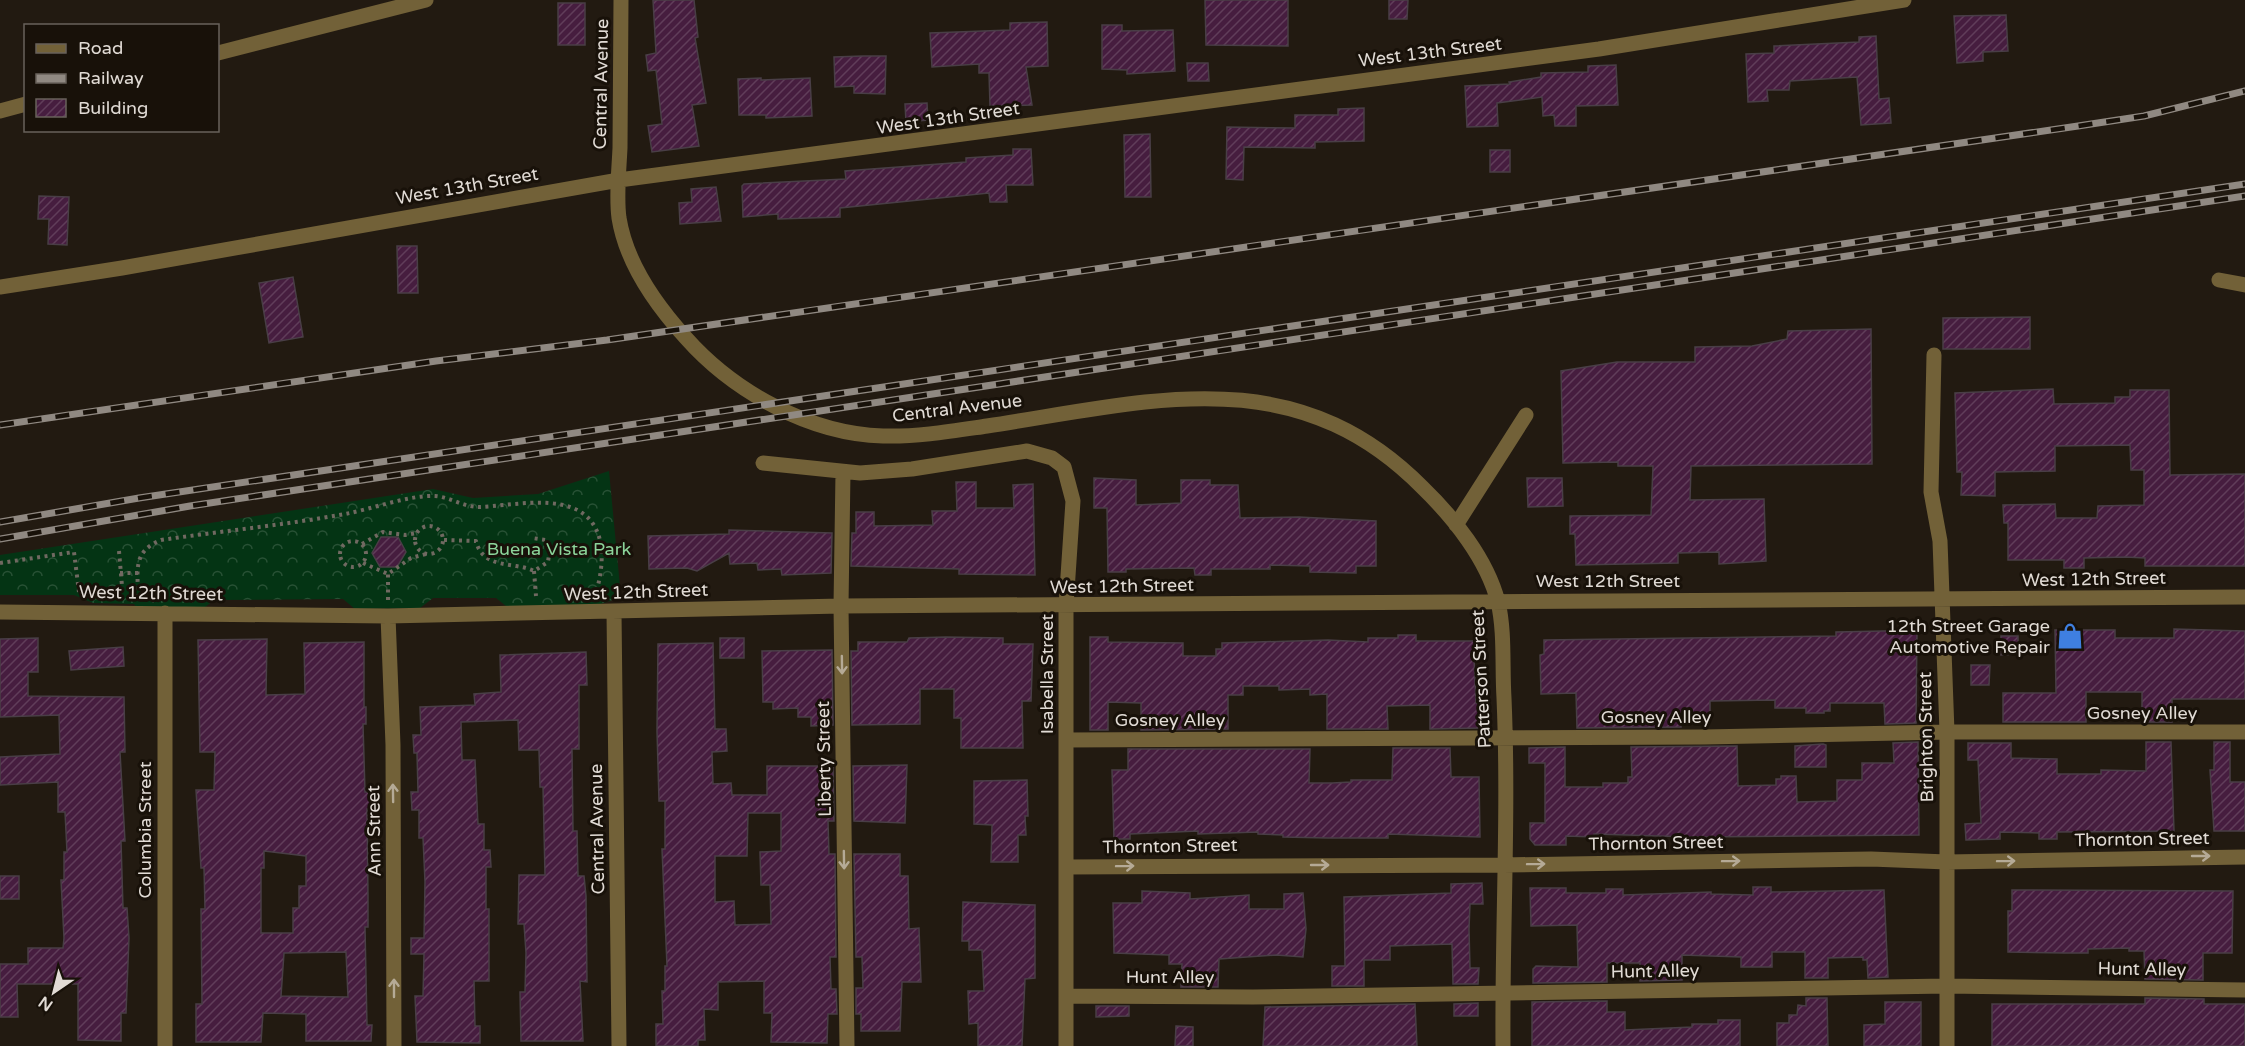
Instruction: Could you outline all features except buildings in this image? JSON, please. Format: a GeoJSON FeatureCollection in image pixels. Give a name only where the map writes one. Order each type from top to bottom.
{"type":"FeatureCollection","features":[{"type":"Feature","properties":{"kind":"street"},"geometry":{"type":"LineString","coordinates":[[219,53],[426,0]]}},
{"type":"Feature","properties":{"kind":"street","name":"Central Avenue"},"geometry":{"type":"LineString","coordinates":[[621,0],[619,217],[631,255],[648,288],[674,325],[705,360],[741,386],[810,422],[851,432],[883,436],[931,434],[1169,399],[1250,399],[1292,408]]}},
{"type":"Feature","properties":{"kind":"street","name":"West 13th Street"},"geometry":{"type":"LineString","coordinates":[[0,287],[619,180],[1599,49],[1904,0]]}},
{"type":"Feature","properties":{"kind":"street"},"geometry":{"type":"LineString","coordinates":[[0,111],[24,105]]}},
{"type":"Feature","properties":{"kind":"street"},"geometry":{"type":"LineString","coordinates":[[2219,280],[2245,285]]}},
{"type":"Feature","properties":{"kind":"street","name":"Brighton Street"},"geometry":{"type":"LineString","coordinates":[[1934,355],[1931,492],[1940,542],[1940,600],[1947,732],[1947,1046]]}},
{"type":"Feature","properties":{"kind":"street","name":"Patterson Street"},"geometry":{"type":"LineString","coordinates":[[1292,408],[1342,429],[1374,446],[1407,472],[1443,508],[1456,525],[1485,572],[1498,601],[1505,738],[1503,1046]]}},
{"type":"Feature","properties":{"kind":"street"},"geometry":{"type":"LineString","coordinates":[[1456,525],[1526,415]]}},
{"type":"Feature","properties":{"kind":"street","name":"Isabella Street"},"geometry":{"type":"LineString","coordinates":[[764,463],[843,472],[912,469],[1027,451],[1052,458],[1064,467],[1073,501],[1066,606],[1066,1046]]}},
{"type":"Feature","properties":{"kind":"street","name":"Liberty Street"},"geometry":{"type":"LineString","coordinates":[[843,472],[841,606],[847,1046]]}},
{"type":"Feature","properties":{"kind":"street","name":"West 12th Street"},"geometry":{"type":"LineString","coordinates":[[0,612],[388,616],[841,606],[2245,597]]}},
{"type":"Feature","properties":{"kind":"street","name":"Central Avenue"},"geometry":{"type":"LineString","coordinates":[[614,612],[619,1046]]}},
{"type":"Feature","properties":{"kind":"street","name":"Columbia Street"},"geometry":{"type":"LineString","coordinates":[[165,613],[165,1046]]}},
{"type":"Feature","properties":{"kind":"street","name":"Ann Street"},"geometry":{"type":"LineString","coordinates":[[388,616],[393,744],[394,1046]]}},
{"type":"Feature","properties":{"kind":"street","name":"Gosney Alley"},"geometry":{"type":"LineString","coordinates":[[1066,740],[1505,738],[1947,732],[2245,732]]}},
{"type":"Feature","properties":{"kind":"street","name":"Thornton Street"},"geometry":{"type":"LineString","coordinates":[[1067,867],[1503,865],[1871,859],[1947,862],[2245,857]]}},
{"type":"Feature","properties":{"kind":"street","name":"Hunt Alley"},"geometry":{"type":"LineString","coordinates":[[1066,996],[1253,997],[1947,986],[2245,990]]}},
{"type":"Feature","properties":{"kind":"path"},"geometry":{"type":"LineString","coordinates":[[138,613],[138,563],[145,548],[161,540],[344,514],[435,496],[477,507],[526,503],[564,505],[586,516],[597,531],[602,570],[592,613]]}},
{"type":"Feature","properties":{"kind":"path"},"geometry":{"type":"LineString","coordinates":[[362,544],[382,532],[405,535],[430,526],[442,533],[444,540],[441,548],[429,554],[418,555],[388,574]]}},
{"type":"Feature","properties":{"kind":"path"},"geometry":{"type":"LineString","coordinates":[[417,532],[417,547],[429,554]]}},
{"type":"Feature","properties":{"kind":"path"},"geometry":{"type":"LineString","coordinates":[[444,540],[476,541],[478,550],[494,564],[515,564],[534,571],[548,562],[550,547],[546,540],[532,538]]}},
{"type":"Feature","properties":{"kind":"path"},"geometry":{"type":"LineString","coordinates":[[363,563],[366,550],[362,544],[349,541],[342,545],[340,558],[350,567],[363,563],[388,574]]}},
{"type":"Feature","properties":{"kind":"path"},"geometry":{"type":"LineString","coordinates":[[119,551],[119,573],[122,586]]}},
{"type":"Feature","properties":{"kind":"path"},"geometry":{"type":"LineString","coordinates":[[0,563],[74,552],[79,592]]}},
{"type":"Feature","properties":{"kind":"path"},"geometry":{"type":"LineString","coordinates":[[119,573],[138,573]]}},
{"type":"Feature","properties":{"kind":"path"},"geometry":{"type":"LineString","coordinates":[[388,574],[388,616]]}},
{"type":"Feature","properties":{"kind":"green space","name":"Buena Vista Park"},"geometry":{"type":"Polygon","coordinates":[[[609,471],[621,597],[598,605],[506,606],[496,598],[433,598],[420,608],[355,609],[343,599],[214,600],[204,608],[136,607],[134,604],[93,603],[74,595],[0,595],[0,555],[433,489],[473,498],[538,494],[609,471]]]}},
{"type":"Feature","properties":{"kind":"railway"},"geometry":{"type":"LineString","coordinates":[[0,425],[436,361],[607,340],[2078,126],[2144,116],[2245,91]]}},
{"type":"Feature","properties":{"kind":"railway"},"geometry":{"type":"LineString","coordinates":[[0,522],[139,498],[2245,184]]}},
{"type":"Feature","properties":{"kind":"railway"},"geometry":{"type":"LineString","coordinates":[[0,539],[190,506],[2245,196]]}},
{"type":"Feature","properties":{"kind":"place","name":"12th Street Garage Automotive Repair"},"geometry":{"type":"Point","coordinates":[2070,636]}}]}
